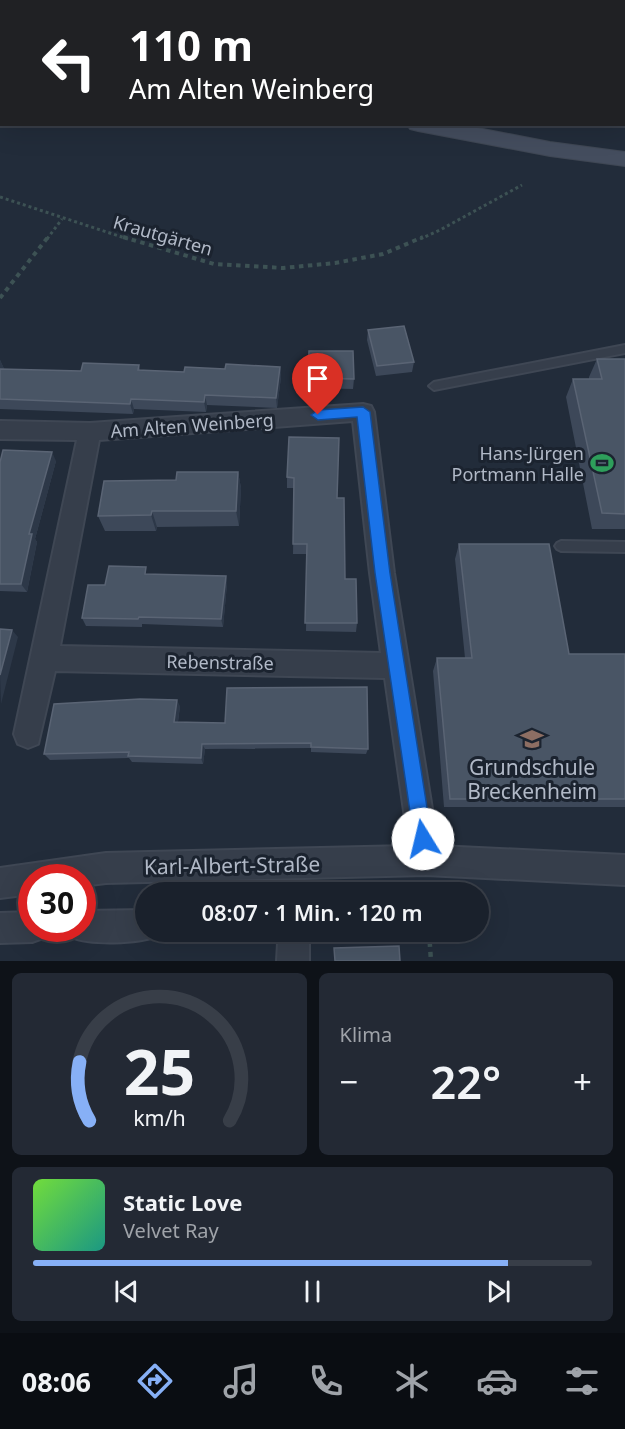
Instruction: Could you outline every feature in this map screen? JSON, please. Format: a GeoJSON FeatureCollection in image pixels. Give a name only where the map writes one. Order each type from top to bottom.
{"type":"FeatureCollection","features":[{"type":"Feature","properties":{"kind":"main road"},"geometry":{"type":"LineString","coordinates":[[429,126],[550,149],[625,159]]}},
{"type":"Feature","properties":{"kind":"street","name":"Am Alten Weinberg"},"geometry":{"type":"LineString","coordinates":[[0,430],[90,432],[363,412],[396,666],[426,860]]}},
{"type":"Feature","properties":{"kind":"street"},"geometry":{"type":"LineString","coordinates":[[28,734],[90,432]]}},
{"type":"Feature","properties":{"kind":"street","name":"Rebenstraße"},"geometry":{"type":"LineString","coordinates":[[45,658],[396,666]]}},
{"type":"Feature","properties":{"kind":"street","name":"Karl-Albert-Straße"},"geometry":{"type":"LineString","coordinates":[[96,869],[426,860],[625,870]]}},
{"type":"Feature","properties":{"kind":"street"},"geometry":{"type":"LineString","coordinates":[[0,883],[18,881]]}},
{"type":"Feature","properties":{"kind":"street"},"geometry":{"type":"LineString","coordinates":[[96,926],[135,925]]}},
{"type":"Feature","properties":{"kind":"street"},"geometry":{"type":"LineString","coordinates":[[0,928],[18,927]]}},
{"type":"Feature","properties":{"kind":"lane"},"geometry":{"type":"LineString","coordinates":[[434,386],[625,349]]}},
{"type":"Feature","properties":{"kind":"lane"},"geometry":{"type":"LineString","coordinates":[[561,546],[625,547]]}},
{"type":"Feature","properties":{"kind":"path","name":"Krautgärten"},"geometry":{"type":"LineString","coordinates":[[0,197],[62,219],[214,264],[283,268],[335,263],[382,254],[440,230],[522,185]]}},
{"type":"Feature","properties":{"kind":"path"},"geometry":{"type":"LineString","coordinates":[[0,298],[62,219]]}},
{"type":"Feature","properties":{"kind":"path"},"geometry":{"type":"LineString","coordinates":[[430,942],[431,961]]}},
{"type":"Feature","properties":{"kind":"building"},"geometry":{"type":"Polygon","coordinates":[[[404,326],[414,362],[377,366],[368,330],[404,326]]]}},
{"type":"Feature","properties":{"kind":"building"},"geometry":{"type":"Polygon","coordinates":[[[309,351],[353,351],[354,379],[308,378],[309,351]]]}},
{"type":"Feature","properties":{"kind":"building","name":"Hans-Jürgen Portmann Halle"},"geometry":{"type":"Polygon","coordinates":[[[597,359],[625,359],[625,514],[602,513],[573,379],[602,379],[597,359]]]}},
{"type":"Feature","properties":{"kind":"building"},"geometry":{"type":"Polygon","coordinates":[[[83,363],[139,365],[138,370],[184,372],[185,367],[225,369],[226,364],[280,367],[276,398],[205,395],[204,402],[131,399],[130,404],[0,399],[0,369],[81,371],[83,363]]]}},
{"type":"Feature","properties":{"kind":"building"},"geometry":{"type":"Polygon","coordinates":[[[289,437],[339,438],[337,498],[344,498],[345,579],[356,579],[357,623],[305,623],[307,544],[293,544],[294,478],[287,477],[289,437]]]}},
{"type":"Feature","properties":{"kind":"building"},"geometry":{"type":"Polygon","coordinates":[[[3,450],[52,452],[29,534],[32,534],[21,584],[0,584],[0,462],[3,450]]]}},
{"type":"Feature","properties":{"kind":"building"},"geometry":{"type":"Polygon","coordinates":[[[177,472],[238,472],[236,511],[152,511],[151,515],[98,516],[104,481],[176,480],[177,472]]]}},
{"type":"Feature","properties":{"kind":"building","name":"Grundschule Breckenheim"},"geometry":{"type":"Polygon","coordinates":[[[459,544],[549,544],[569,654],[625,654],[625,799],[450,799],[437,658],[472,658],[459,544]]]}},
{"type":"Feature","properties":{"kind":"building"},"geometry":{"type":"Polygon","coordinates":[[[109,566],[146,567],[145,574],[226,576],[221,619],[82,618],[88,585],[105,585],[109,566]]]}},
{"type":"Feature","properties":{"kind":"building"},"geometry":{"type":"Polygon","coordinates":[[[0,629],[12,630],[0,675],[0,629]]]}},
{"type":"Feature","properties":{"kind":"building"},"geometry":{"type":"Polygon","coordinates":[[[367,687],[368,749],[311,747],[311,743],[202,744],[201,758],[128,756],[129,752],[44,754],[54,704],[140,699],[177,700],[174,722],[225,723],[227,688],[367,687]]]}},
{"type":"Feature","properties":{"kind":"building"},"geometry":{"type":"Polygon","coordinates":[[[399,946],[400,961],[335,961],[334,948],[399,946]]]}},
{"type":"Feature","properties":{"kind":"place","name":"Hans-Jürgen Portmann Halle"},"geometry":{"type":"Point","coordinates":[602,463]}},
{"type":"Feature","properties":{"kind":"place","name":"Grundschule Breckenheim"},"geometry":{"type":"Point","coordinates":[532,739]}},
{"type":"Feature","properties":{"kind":"route"},"geometry":{"type":"LineString","coordinates":[[318,415],[363,412],[382,573],[423,839]]}}]}
